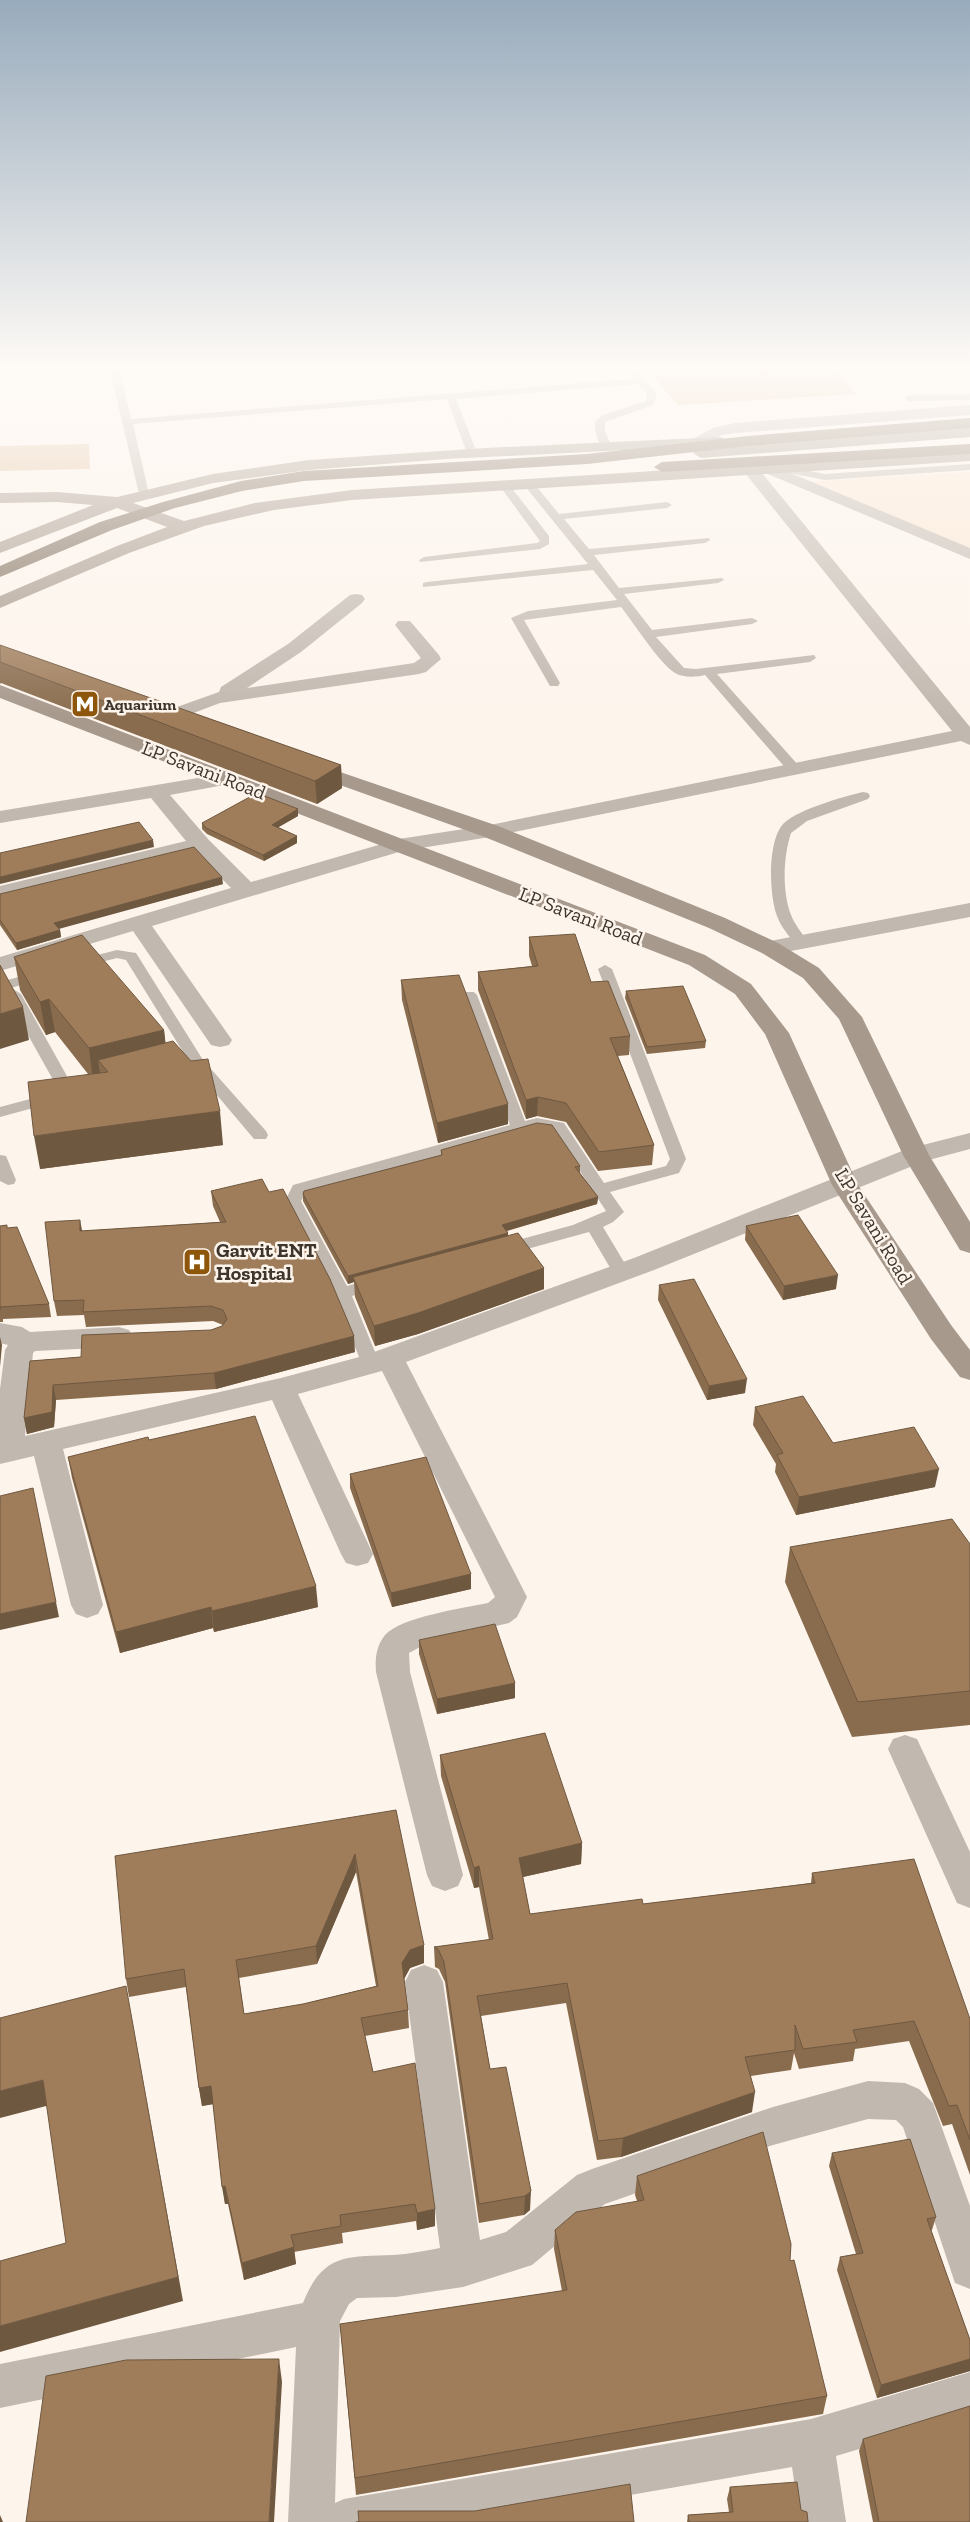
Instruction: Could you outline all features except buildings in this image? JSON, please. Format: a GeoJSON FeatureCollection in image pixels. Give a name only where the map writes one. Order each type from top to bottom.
{"type":"FeatureCollection","features":[{"type":"Feature","properties":{"kind":"highway"},"geometry":{"type":"LineString","coordinates":[[0,572],[106,526],[169,505],[256,484]]}},
{"type":"Feature","properties":{"kind":"highway"},"geometry":{"type":"LineString","coordinates":[[0,586],[131,531],[202,508],[272,493],[338,484]]}},
{"type":"Feature","properties":{"kind":"main road"},"geometry":{"type":"LineString","coordinates":[[0,548],[116,502],[192,484]]}},
{"type":"Feature","properties":{"kind":"main road"},"geometry":{"type":"LineString","coordinates":[[0,603],[143,542],[184,527],[242,511],[340,496],[520,484]]}},
{"type":"Feature","properties":{"kind":"main road"},"geometry":{"type":"LineString","coordinates":[[0,498],[57,497],[116,502],[184,527]]}},
{"type":"Feature","properties":{"kind":"main road","name":"LP Savani Road"},"geometry":{"type":"LineString","coordinates":[[0,691],[697,960],[743,989],[777,1033],[845,1185],[940,1332],[970,1370]]}},
{"type":"Feature","properties":{"kind":"main road","name":"LP Savani Road"},"geometry":{"type":"LineString","coordinates":[[158,714],[195,727]]}},
{"type":"Feature","properties":{"kind":"main road","name":"LP Savani Road"},"geometry":{"type":"LineString","coordinates":[[287,759],[490,831],[717,923],[770,948],[811,973],[850,1017],[916,1155],[970,1244]]}},
{"type":"Feature","properties":{"kind":"street"},"geometry":{"type":"LineString","coordinates":[[0,964],[399,845],[490,831],[794,769],[968,736],[778,484]]}},
{"type":"Feature","properties":{"kind":"street"},"geometry":{"type":"LineString","coordinates":[[801,484],[970,554]]}},
{"type":"Feature","properties":{"kind":"street"},"geometry":{"type":"LineString","coordinates":[[216,698],[257,674],[312,636],[356,599]]}},
{"type":"Feature","properties":{"kind":"street"},"geometry":{"type":"LineString","coordinates":[[158,714],[216,698],[419,668],[432,659],[404,625]]}},
{"type":"Feature","properties":{"kind":"street"},"geometry":{"type":"LineString","coordinates":[[0,817],[228,779]]}},
{"type":"Feature","properties":{"kind":"street"},"geometry":{"type":"LineString","coordinates":[[156,791],[200,844],[246,890]]}},
{"type":"Feature","properties":{"kind":"street"},"geometry":{"type":"LineString","coordinates":[[0,893],[200,844]]}},
{"type":"Feature","properties":{"kind":"street"},"geometry":{"type":"LineString","coordinates":[[770,948],[970,910]]}},
{"type":"Feature","properties":{"kind":"street"},"geometry":{"type":"LineString","coordinates":[[138,922],[220,1040]]}},
{"type":"Feature","properties":{"kind":"street"},"geometry":{"type":"LineString","coordinates":[[13,1338],[19,1350],[4,1451],[46,1443],[281,1388],[380,1361],[621,1272],[845,1185],[916,1155],[970,1141]]}},
{"type":"Feature","properties":{"kind":"street"},"geometry":{"type":"LineString","coordinates":[[13,1338],[39,1340],[146,1336]]}},
{"type":"Feature","properties":{"kind":"street"},"geometry":{"type":"LineString","coordinates":[[380,1361],[512,1597],[498,1614],[412,1633],[397,1644],[392,1656],[393,1672],[445,1875]]}},
{"type":"Feature","properties":{"kind":"street"},"geometry":{"type":"LineString","coordinates":[[281,1388],[357,1554]]}},
{"type":"Feature","properties":{"kind":"street"},"geometry":{"type":"LineString","coordinates":[[46,1443],[87,1605]]}},
{"type":"Feature","properties":{"kind":"street"},"geometry":{"type":"LineString","coordinates":[[906,1749],[970,1892]]}},
{"type":"Feature","properties":{"kind":"street"},"geometry":{"type":"LineString","coordinates":[[424,1982],[463,2266]]}},
{"type":"Feature","properties":{"kind":"street"},"geometry":{"type":"LineString","coordinates":[[311,2522],[319,2321],[324,2303],[334,2289],[350,2277],[396,2276],[463,2266],[517,2250],[553,2223],[592,2189],[773,2126],[868,2100],[905,2102],[919,2116],[970,2268]]}},
{"type":"Feature","properties":{"kind":"street"},"geometry":{"type":"LineString","coordinates":[[0,2386],[319,2321]]}},
{"type":"Feature","properties":{"kind":"street"},"geometry":{"type":"LineString","coordinates":[[344,2522],[811,2441],[970,2394]]}},
{"type":"Feature","properties":{"kind":"street"},"geometry":{"type":"LineString","coordinates":[[811,2441],[823,2522]]}},
{"type":"Feature","properties":{"kind":"lane"},"geometry":{"type":"LineString","coordinates":[[142,484],[144,494]]}},
{"type":"Feature","properties":{"kind":"lane"},"geometry":{"type":"LineString","coordinates":[[529,484],[586,553],[670,662],[680,671],[689,673],[709,672],[810,658]]}},
{"type":"Feature","properties":{"kind":"lane"},"geometry":{"type":"LineString","coordinates":[[424,560],[540,546],[545,542],[545,538],[504,485]]}},
{"type":"Feature","properties":{"kind":"lane"},"geometry":{"type":"LineString","coordinates":[[556,517],[667,505]]}},
{"type":"Feature","properties":{"kind":"lane"},"geometry":{"type":"LineString","coordinates":[[586,553],[705,540]]}},
{"type":"Feature","properties":{"kind":"lane"},"geometry":{"type":"LineString","coordinates":[[427,586],[596,566]]}},
{"type":"Feature","properties":{"kind":"lane"},"geometry":{"type":"LineString","coordinates":[[554,683],[517,618],[528,614],[718,580]]}},
{"type":"Feature","properties":{"kind":"lane"},"geometry":{"type":"LineString","coordinates":[[649,634],[752,621]]}},
{"type":"Feature","properties":{"kind":"lane"},"geometry":{"type":"LineString","coordinates":[[709,672],[794,769]]}},
{"type":"Feature","properties":{"kind":"lane"},"geometry":{"type":"LineString","coordinates":[[802,942],[783,915],[780,901],[779,857],[782,834],[794,822],[863,796]]}},
{"type":"Feature","properties":{"kind":"lane"},"geometry":{"type":"LineString","coordinates":[[69,1094],[4,986],[118,954],[130,956],[197,1062],[260,1135]]}},
{"type":"Feature","properties":{"kind":"lane"},"geometry":{"type":"LineString","coordinates":[[599,1190],[673,1169],[678,1159],[604,969]]}},
{"type":"Feature","properties":{"kind":"lane"},"geometry":{"type":"LineString","coordinates":[[469,995],[520,1128]]}},
{"type":"Feature","properties":{"kind":"lane"},"geometry":{"type":"LineString","coordinates":[[160,1071],[197,1062]]}},
{"type":"Feature","properties":{"kind":"lane"},"geometry":{"type":"LineString","coordinates":[[0,1112],[88,1090]]}},
{"type":"Feature","properties":{"kind":"lane"},"geometry":{"type":"LineString","coordinates":[[380,1361],[293,1201],[299,1189],[537,1123],[558,1126],[614,1212],[611,1217],[593,1225],[487,1254]]}},
{"type":"Feature","properties":{"kind":"lane"},"geometry":{"type":"LineString","coordinates":[[0,1160],[8,1180]]}},
{"type":"Feature","properties":{"kind":"lane"},"geometry":{"type":"LineString","coordinates":[[593,1225],[621,1272]]}},
{"type":"Feature","properties":{"kind":"lane"},"geometry":{"type":"LineString","coordinates":[[342,1293],[390,1280]]}},
{"type":"Feature","properties":{"kind":"shaded area"},"geometry":{"type":"Polygon","coordinates":[[[802,484],[970,484],[970,554],[802,484]]]}},
{"type":"Feature","properties":{"kind":"place","name":"Aquarium"},"geometry":{"type":"Point","coordinates":[85,704]}},
{"type":"Feature","properties":{"kind":"place","name":"Garvit ENT Hospital"},"geometry":{"type":"Point","coordinates":[197,1262]}}]}
